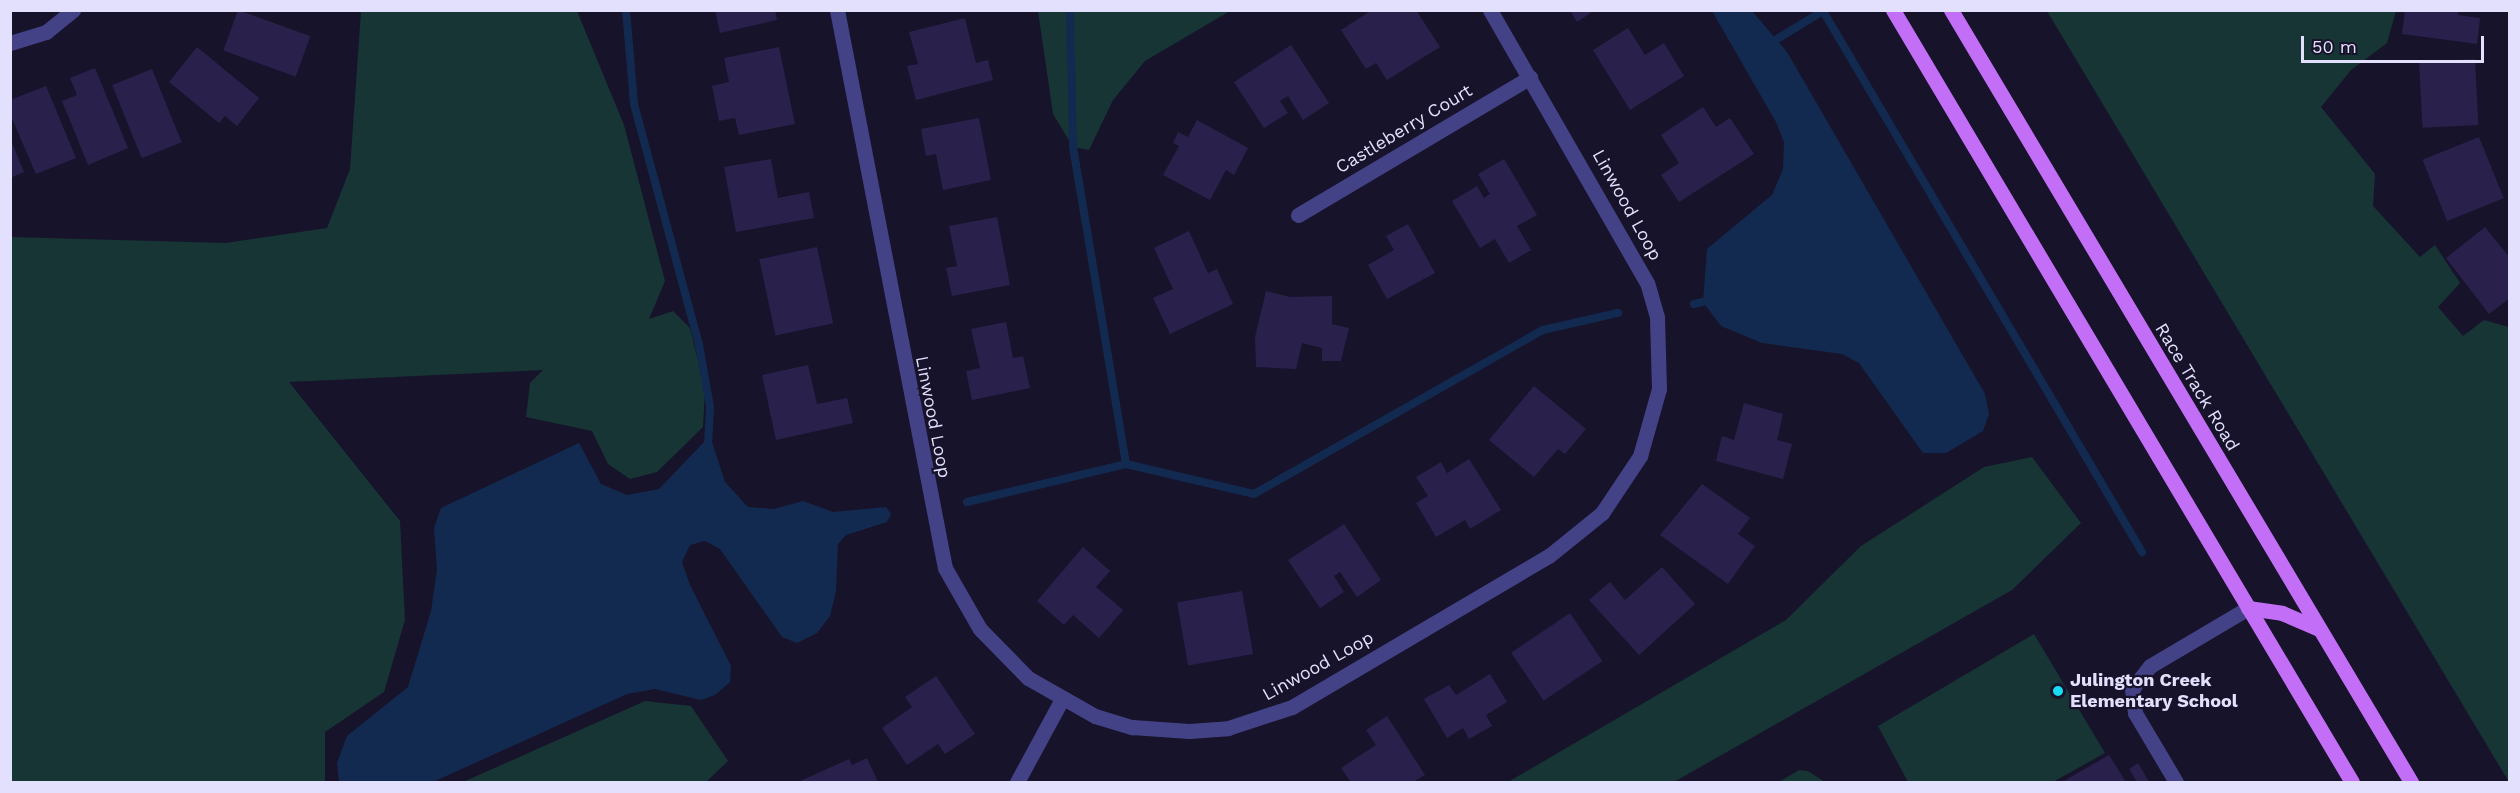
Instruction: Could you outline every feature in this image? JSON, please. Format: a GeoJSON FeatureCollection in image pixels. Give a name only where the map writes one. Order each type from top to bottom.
{"type":"FeatureCollection","features":[{"type":"Feature","properties":{"kind":"main road"},"geometry":{"type":"LineString","coordinates":[[1893,10],[2352,783]]}},
{"type":"Feature","properties":{"kind":"main road","name":"Race Track Road"},"geometry":{"type":"LineString","coordinates":[[1952,10],[2411,783]]}},
{"type":"Feature","properties":{"kind":"main road"},"geometry":{"type":"LineString","coordinates":[[2248,608],[2282,613],[2319,629]]}},
{"type":"Feature","properties":{"kind":"street"},"geometry":{"type":"LineString","coordinates":[[10,43],[46,32],[73,10]]}},
{"type":"Feature","properties":{"kind":"street","name":"Linwood Loop"},"geometry":{"type":"LineString","coordinates":[[837,10],[945,568],[980,629],[1003,655],[1061,701],[1095,716],[1151,730],[1189,731],[1256,721],[1292,707],[1550,555],[1578,536],[1616,495],[1652,425],[1659,389],[1657,317],[1633,250],[1490,10]]}},
{"type":"Feature","properties":{"kind":"street","name":"Castleberry Court"},"geometry":{"type":"LineString","coordinates":[[1298,215],[1530,77]]}},
{"type":"Feature","properties":{"kind":"street"},"geometry":{"type":"LineString","coordinates":[[2176,783],[2135,713],[2132,689],[2150,666],[2248,608]]}},
{"type":"Feature","properties":{"kind":"street"},"geometry":{"type":"LineString","coordinates":[[1017,783],[1061,701]]}},
{"type":"Feature","properties":{"kind":"green space"},"geometry":{"type":"Polygon","coordinates":[[[1038,10],[1230,11],[1145,61],[1113,100],[1089,150],[1073,147],[1053,114],[1038,10]]]}},
{"type":"Feature","properties":{"kind":"green space"},"geometry":{"type":"Polygon","coordinates":[[[361,11],[577,11],[624,125],[665,281],[649,319],[673,311],[690,328],[705,390],[703,427],[657,472],[630,479],[608,464],[592,431],[526,417],[530,383],[543,370],[289,382],[400,521],[405,620],[384,692],[325,732],[325,782],[11,782],[11,237],[225,243],[327,228],[350,169],[361,11]]]}},
{"type":"Feature","properties":{"kind":"green space"},"geometry":{"type":"Polygon","coordinates":[[[2047,11],[2396,11],[2387,43],[2351,70],[2321,107],[2375,174],[2373,206],[2420,257],[2435,245],[2460,283],[2438,307],[2463,336],[2484,320],[2509,327],[2509,782],[2047,11]]]}},
{"type":"Feature","properties":{"kind":"green space"},"geometry":{"type":"Polygon","coordinates":[[[2032,457],[2081,523],[2012,590],[1674,782],[1508,782],[1786,620],[1861,546],[1984,467],[2032,457]]]}},
{"type":"Feature","properties":{"kind":"green space"},"geometry":{"type":"Polygon","coordinates":[[[2034,634],[2105,753],[2053,782],[1908,782],[1878,726],[2034,634]]]}},
{"type":"Feature","properties":{"kind":"green space"},"geometry":{"type":"Polygon","coordinates":[[[645,701],[691,706],[728,761],[706,782],[463,782],[645,701]]]}},
{"type":"Feature","properties":{"kind":"green space"},"geometry":{"type":"Polygon","coordinates":[[[1799,770],[1808,771],[1825,782],[1779,782],[1799,770]]]}},
{"type":"Feature","properties":{"kind":"water"},"geometry":{"type":"Polygon","coordinates":[[[1712,11],[1752,11],[1787,52],[1985,394],[1989,414],[1983,431],[1946,453],[1923,453],[1859,363],[1842,354],[1762,343],[1721,326],[1703,302],[1707,249],[1772,195],[1783,169],[1784,142],[1776,122],[1712,11]]]}},
{"type":"Feature","properties":{"kind":"water"},"geometry":{"type":"Polygon","coordinates":[[[705,441],[712,442],[725,482],[748,507],[774,509],[803,501],[833,512],[886,507],[891,514],[887,522],[846,535],[838,544],[836,591],[830,616],[817,633],[797,643],[782,637],[720,549],[705,541],[690,545],[682,562],[690,585],[731,666],[730,682],[715,695],[701,700],[655,689],[627,694],[433,782],[339,782],[337,763],[347,736],[408,687],[431,611],[437,570],[434,528],[441,508],[579,443],[601,484],[627,495],[659,489],[705,441]]]}},
{"type":"Feature","properties":{"kind":"building"},"geometry":{"type":"Polygon","coordinates":[[[238,10],[310,36],[296,77],[223,50],[238,10]]]}},
{"type":"Feature","properties":{"kind":"building"},"geometry":{"type":"Polygon","coordinates":[[[715,10],[775,10],[777,20],[720,33],[715,10]]]}},
{"type":"Feature","properties":{"kind":"building"},"geometry":{"type":"Polygon","coordinates":[[[1372,10],[1416,10],[1440,47],[1387,80],[1376,63],[1366,69],[1341,30],[1372,10]]]}},
{"type":"Feature","properties":{"kind":"building"},"geometry":{"type":"Polygon","coordinates":[[[1570,10],[1595,10],[1577,22],[1570,10]]]}},
{"type":"Feature","properties":{"kind":"building"},"geometry":{"type":"Polygon","coordinates":[[[2405,10],[2459,10],[2458,15],[2480,18],[2477,44],[2402,34],[2405,10]]]}},
{"type":"Feature","properties":{"kind":"building"},"geometry":{"type":"Polygon","coordinates":[[[965,18],[976,63],[988,60],[993,80],[916,100],[907,66],[918,64],[909,32],[965,18]]]}},
{"type":"Feature","properties":{"kind":"building"},"geometry":{"type":"Polygon","coordinates":[[[1628,28],[1645,55],[1664,43],[1684,76],[1630,110],[1593,50],[1628,28]]]}},
{"type":"Feature","properties":{"kind":"building"},"geometry":{"type":"Polygon","coordinates":[[[1291,45],[1329,103],[1303,120],[1288,96],[1280,101],[1288,113],[1264,128],[1234,82],[1291,45]]]}},
{"type":"Feature","properties":{"kind":"building"},"geometry":{"type":"Polygon","coordinates":[[[197,47],[259,98],[237,126],[225,116],[219,123],[169,82],[197,47]]]}},
{"type":"Feature","properties":{"kind":"building"},"geometry":{"type":"Polygon","coordinates":[[[779,47],[795,124],[739,135],[735,118],[719,121],[712,86],[729,82],[724,58],[779,47]]]}},
{"type":"Feature","properties":{"kind":"building"},"geometry":{"type":"Polygon","coordinates":[[[2475,59],[2478,125],[2423,128],[2419,62],[2475,59]]]}},
{"type":"Feature","properties":{"kind":"building"},"geometry":{"type":"Polygon","coordinates":[[[95,68],[128,148],[88,165],[62,101],[77,95],[70,78],[95,68]]]}},
{"type":"Feature","properties":{"kind":"building"},"geometry":{"type":"Polygon","coordinates":[[[152,69],[182,142],[142,158],[112,85],[152,69]]]}},
{"type":"Feature","properties":{"kind":"building"},"geometry":{"type":"Polygon","coordinates":[[[46,86],[76,158],[36,174],[10,114],[10,100],[46,86]]]}},
{"type":"Feature","properties":{"kind":"building"},"geometry":{"type":"Polygon","coordinates":[[[1703,107],[1716,127],[1730,118],[1754,154],[1679,202],[1661,175],[1679,163],[1661,135],[1703,107]]]}},
{"type":"Feature","properties":{"kind":"building"},"geometry":{"type":"Polygon","coordinates":[[[979,118],[991,180],[943,190],[936,154],[926,156],[921,129],[979,118]]]}},
{"type":"Feature","properties":{"kind":"building"},"geometry":{"type":"Polygon","coordinates":[[[1197,120],[1248,148],[1234,175],[1226,170],[1210,200],[1163,175],[1179,146],[1173,143],[1178,132],[1188,137],[1197,120]]]}},
{"type":"Feature","properties":{"kind":"building"},"geometry":{"type":"Polygon","coordinates":[[[2479,137],[2504,198],[2447,221],[2422,160],[2479,137]]]}},
{"type":"Feature","properties":{"kind":"building"},"geometry":{"type":"Polygon","coordinates":[[[10,138],[24,172],[10,178],[10,138]]]}},
{"type":"Feature","properties":{"kind":"building"},"geometry":{"type":"Polygon","coordinates":[[[771,159],[778,198],[809,192],[814,218],[736,232],[724,167],[771,159]]]}},
{"type":"Feature","properties":{"kind":"building"},"geometry":{"type":"Polygon","coordinates":[[[1504,159],[1537,215],[1517,226],[1531,250],[1509,263],[1495,239],[1480,248],[1452,201],[1477,186],[1484,198],[1490,194],[1478,174],[1504,159]]]}},
{"type":"Feature","properties":{"kind":"building"},"geometry":{"type":"Polygon","coordinates":[[[997,217],[1010,285],[952,296],[946,268],[957,266],[949,226],[997,217]]]}},
{"type":"Feature","properties":{"kind":"building"},"geometry":{"type":"Polygon","coordinates":[[[1408,224],[1435,273],[1387,299],[1368,265],[1394,250],[1386,236],[1408,224]]]}},
{"type":"Feature","properties":{"kind":"building"},"geometry":{"type":"Polygon","coordinates":[[[2485,227],[2510,258],[2510,298],[2489,314],[2446,258],[2485,227]]]}},
{"type":"Feature","properties":{"kind":"building"},"geometry":{"type":"Polygon","coordinates":[[[1189,231],[1208,273],[1217,269],[1233,304],[1170,334],[1153,298],[1173,289],[1154,248],[1189,231]]]}},
{"type":"Feature","properties":{"kind":"building"},"geometry":{"type":"Polygon","coordinates":[[[817,247],[833,323],[776,336],[759,259],[817,247]]]}},
{"type":"Feature","properties":{"kind":"building"},"geometry":{"type":"Polygon","coordinates":[[[1266,291],[1290,297],[1332,296],[1332,324],[1349,328],[1341,361],[1322,361],[1322,348],[1302,343],[1296,369],[1256,367],[1255,337],[1266,291]]]}},
{"type":"Feature","properties":{"kind":"building"},"geometry":{"type":"Polygon","coordinates":[[[1006,322],[1013,358],[1023,356],[1030,388],[972,400],[966,371],[980,368],[971,329],[1006,322]]]}},
{"type":"Feature","properties":{"kind":"building"},"geometry":{"type":"Polygon","coordinates":[[[808,365],[817,404],[847,398],[853,423],[776,440],[762,375],[808,365]]]}},
{"type":"Feature","properties":{"kind":"building"},"geometry":{"type":"Polygon","coordinates":[[[1534,386],[1586,429],[1565,454],[1558,449],[1534,477],[1489,440],[1534,386]]]}},
{"type":"Feature","properties":{"kind":"building"},"geometry":{"type":"Polygon","coordinates":[[[1744,403],[1783,414],[1777,440],[1792,444],[1783,479],[1716,461],[1722,436],[1734,440],[1744,403]]]}},
{"type":"Feature","properties":{"kind":"building"},"geometry":{"type":"Polygon","coordinates":[[[1469,459],[1501,510],[1470,529],[1465,520],[1436,537],[1416,503],[1428,496],[1416,477],[1441,462],[1447,473],[1469,459]]]}},
{"type":"Feature","properties":{"kind":"building"},"geometry":{"type":"Polygon","coordinates":[[[1702,484],[1750,518],[1738,534],[1755,546],[1728,584],[1660,535],[1702,484]]]}},
{"type":"Feature","properties":{"kind":"building"},"geometry":{"type":"Polygon","coordinates":[[[1344,524],[1381,580],[1357,597],[1340,572],[1334,576],[1344,592],[1320,608],[1288,560],[1344,524]]]}},
{"type":"Feature","properties":{"kind":"building"},"geometry":{"type":"Polygon","coordinates":[[[1083,547],[1110,571],[1096,587],[1123,610],[1099,638],[1073,615],[1064,625],[1037,601],[1083,547]]]}},
{"type":"Feature","properties":{"kind":"building"},"geometry":{"type":"Polygon","coordinates":[[[1662,567],[1695,604],[1639,655],[1589,600],[1610,582],[1625,600],[1662,567]]]}},
{"type":"Feature","properties":{"kind":"building"},"geometry":{"type":"Polygon","coordinates":[[[1242,591],[1253,654],[1188,665],[1177,602],[1242,591]]]}},
{"type":"Feature","properties":{"kind":"building"},"geometry":{"type":"Polygon","coordinates":[[[1570,613],[1602,661],[1544,701],[1511,653],[1570,613]]]}},
{"type":"Feature","properties":{"kind":"building"},"geometry":{"type":"Polygon","coordinates":[[[1490,674],[1507,702],[1486,715],[1492,726],[1469,739],[1463,728],[1447,738],[1424,699],[1449,685],[1456,695],[1490,674]]]}},
{"type":"Feature","properties":{"kind":"building"},"geometry":{"type":"Polygon","coordinates":[[[936,676],[975,734],[945,754],[938,744],[907,765],[882,728],[912,707],[905,697],[936,676]]]}},
{"type":"Feature","properties":{"kind":"building"},"geometry":{"type":"Polygon","coordinates":[[[1387,716],[1425,775],[1413,782],[1351,782],[1341,768],[1376,745],[1366,730],[1387,716]]]}},
{"type":"Feature","properties":{"kind":"building"},"geometry":{"type":"Polygon","coordinates":[[[2109,755],[2126,782],[2062,782],[2109,755]]]}},
{"type":"Feature","properties":{"kind":"building"},"geometry":{"type":"Polygon","coordinates":[[[867,758],[878,782],[798,782],[849,759],[852,765],[867,758]]]}},
{"type":"Feature","properties":{"kind":"building"},"geometry":{"type":"Polygon","coordinates":[[[2138,763],[2149,782],[2137,782],[2129,769],[2138,763]]]}},
{"type":"Feature","properties":{"kind":"waterway"},"geometry":{"type":"LineString","coordinates":[[626,10],[634,104],[699,345],[710,407],[708,442]]}},
{"type":"Feature","properties":{"kind":"waterway"},"geometry":{"type":"LineString","coordinates":[[1070,10],[1073,147],[1126,464]]}},
{"type":"Feature","properties":{"kind":"waterway"},"geometry":{"type":"LineString","coordinates":[[1777,39],[1823,11],[2142,552]]}},
{"type":"Feature","properties":{"kind":"waterway"},"geometry":{"type":"LineString","coordinates":[[1694,304],[1703,302]]}},
{"type":"Feature","properties":{"kind":"waterway"},"geometry":{"type":"LineString","coordinates":[[967,502],[1126,464],[1254,494],[1543,330],[1618,313]]}},
{"type":"Feature","properties":{"kind":"place","name":"Julington Creek Elementary School"},"geometry":{"type":"Point","coordinates":[2058,691]}}]}
